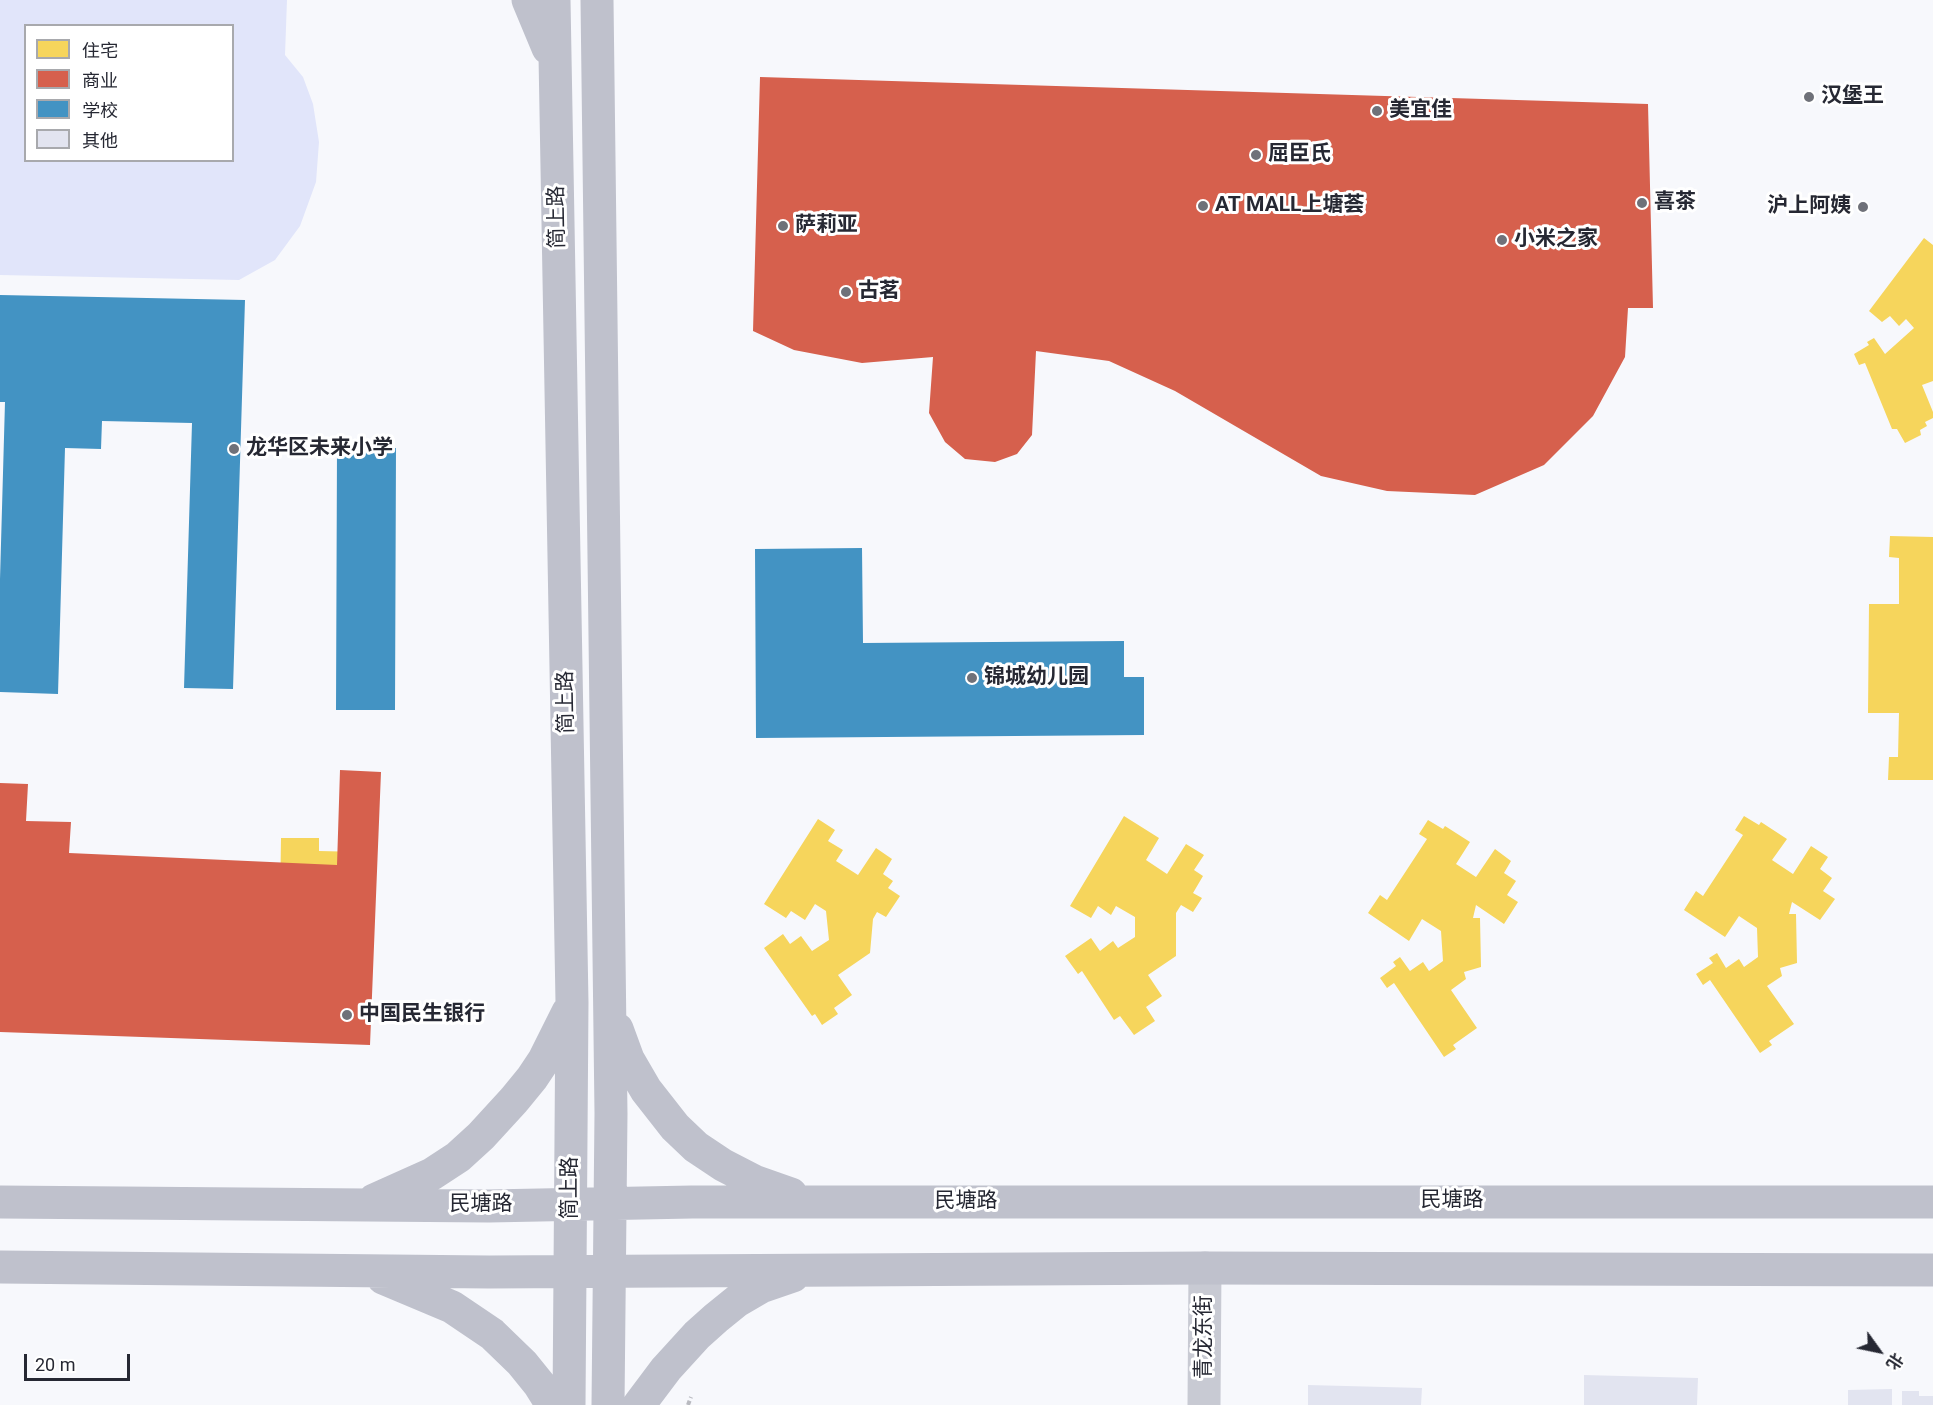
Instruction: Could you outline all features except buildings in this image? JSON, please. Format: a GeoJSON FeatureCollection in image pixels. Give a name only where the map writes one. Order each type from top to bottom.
{"type":"FeatureCollection","features":[{"type":"Feature","properties":{"kind":"main road"},"geometry":{"type":"LineString","coordinates":[[528,0],[544,36],[556,81]]}},
{"type":"Feature","properties":{"kind":"main road","name":"简上路"},"geometry":{"type":"LineString","coordinates":[[554,0],[572,1002],[569,1405]]}},
{"type":"Feature","properties":{"kind":"main road","name":"简上路"},"geometry":{"type":"LineString","coordinates":[[597,0],[610,999],[608,1405]]}},
{"type":"Feature","properties":{"kind":"main road"},"geometry":{"type":"LineString","coordinates":[[598,60],[608,22],[618,0]]}},
{"type":"Feature","properties":{"kind":"main road"},"geometry":{"type":"LineString","coordinates":[[610,999],[614,1020],[628,1059],[661,1110],[689,1141],[723,1166],[754,1181],[793,1195],[825,1202]]}},
{"type":"Feature","properties":{"kind":"main road"},"geometry":{"type":"LineString","coordinates":[[355,1205],[382,1197],[432,1174],[458,1157],[481,1136],[514,1100],[544,1060],[572,1002]]}},
{"type":"Feature","properties":{"kind":"main road","name":"民塘路"},"geometry":{"type":"LineString","coordinates":[[0,1202],[355,1205],[825,1202],[1933,1202]]}},
{"type":"Feature","properties":{"kind":"main road"},"geometry":{"type":"LineString","coordinates":[[0,1267],[571,1271],[1205,1268],[1933,1270]]}},
{"type":"Feature","properties":{"kind":"main road"},"geometry":{"type":"LineString","coordinates":[[639,1405],[666,1369],[697,1335],[737,1301],[761,1287],[786,1277],[821,1269]]}},
{"type":"Feature","properties":{"kind":"main road"},"geometry":{"type":"LineString","coordinates":[[359,1270],[420,1292],[473,1320],[508,1348],[522,1363],[552,1405]]}},
{"type":"Feature","properties":{"kind":"street","name":"青龙东街"},"geometry":{"type":"LineString","coordinates":[[1204,1405],[1205,1268]]}},
{"type":"Feature","properties":{"kind":"shaded area"},"geometry":{"type":"Polygon","coordinates":[[[0,0],[287,0],[285,55],[303,77],[313,104],[319,142],[316,182],[300,226],[275,260],[239,280],[0,275],[0,0]]]}},
{"type":"Feature","properties":{"kind":"place","name":"汉堡王"},"geometry":{"type":"Point","coordinates":[1809,97]}},
{"type":"Feature","properties":{"kind":"place","name":"美宜佳"},"geometry":{"type":"Point","coordinates":[1377,111]}},
{"type":"Feature","properties":{"kind":"place","name":"屈臣氏"},"geometry":{"type":"Point","coordinates":[1256,155]}},
{"type":"Feature","properties":{"kind":"place","name":"喜茶"},"geometry":{"type":"Point","coordinates":[1642,203]}},
{"type":"Feature","properties":{"kind":"place","name":"AT MALL上塘荟"},"geometry":{"type":"Point","coordinates":[1203,206]}},
{"type":"Feature","properties":{"kind":"place","name":"沪上阿姨"},"geometry":{"type":"Point","coordinates":[1863,207]}},
{"type":"Feature","properties":{"kind":"place","name":"萨莉亚"},"geometry":{"type":"Point","coordinates":[783,226]}},
{"type":"Feature","properties":{"kind":"place","name":"小米之家"},"geometry":{"type":"Point","coordinates":[1502,240]}},
{"type":"Feature","properties":{"kind":"place","name":"古茗"},"geometry":{"type":"Point","coordinates":[846,292]}},
{"type":"Feature","properties":{"kind":"place","name":"龙华区未来小学"},"geometry":{"type":"Point","coordinates":[234,449]}},
{"type":"Feature","properties":{"kind":"place","name":"锦城幼儿园"},"geometry":{"type":"Point","coordinates":[972,678]}},
{"type":"Feature","properties":{"kind":"place","name":"中国民生银行"},"geometry":{"type":"Point","coordinates":[347,1015]}}]}
